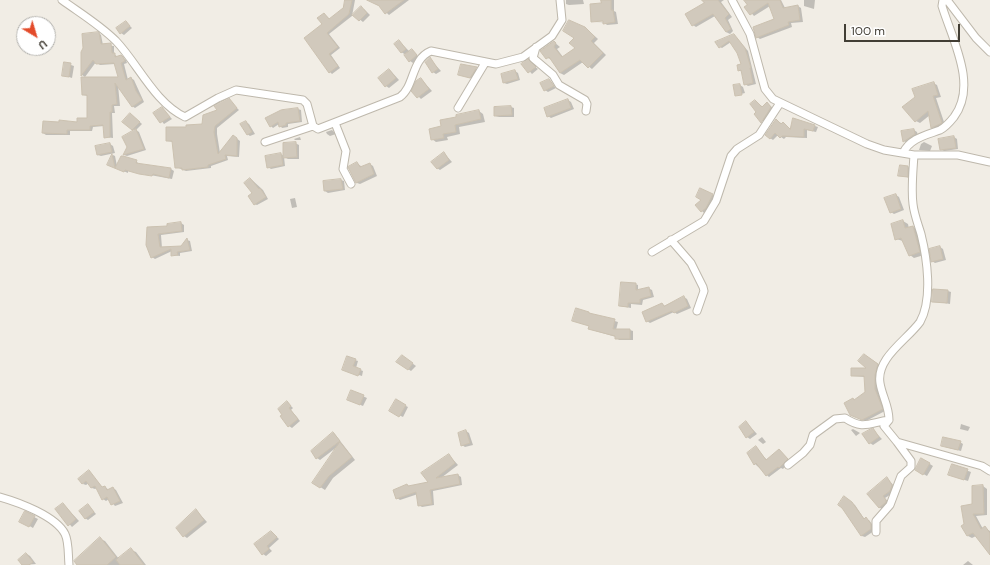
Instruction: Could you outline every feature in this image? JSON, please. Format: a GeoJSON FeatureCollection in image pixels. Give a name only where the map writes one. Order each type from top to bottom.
{"type":"FeatureCollection","features":[{"type":"Feature","properties":{"kind":"street"},"geometry":{"type":"LineString","coordinates":[[62,0],[115,40],[168,107],[180,115],[185,117],[218,98],[236,90],[303,100],[307,104],[313,126],[318,129],[400,97],[405,93],[421,59],[431,51],[485,63],[507,62],[523,56],[552,36],[561,22],[562,16],[560,0]]}},
{"type":"Feature","properties":{"kind":"street"},"geometry":{"type":"LineString","coordinates":[[732,0],[750,34],[764,89],[780,103],[867,144],[884,150],[914,155],[958,155],[990,162]]}},
{"type":"Feature","properties":{"kind":"street"},"geometry":{"type":"LineString","coordinates":[[903,153],[906,147],[923,135],[946,126],[960,107],[963,82],[962,68],[942,6],[943,0]]}},
{"type":"Feature","properties":{"kind":"street"},"geometry":{"type":"LineString","coordinates":[[947,0],[976,38],[990,52]]}},
{"type":"Feature","properties":{"kind":"street"},"geometry":{"type":"LineString","coordinates":[[536,47],[533,58],[553,75],[559,85],[585,100],[587,104],[586,111]]}},
{"type":"Feature","properties":{"kind":"street"},"geometry":{"type":"LineString","coordinates":[[458,108],[485,63]]}},
{"type":"Feature","properties":{"kind":"street"},"geometry":{"type":"LineString","coordinates":[[652,252],[700,224],[707,218],[720,191],[731,156],[737,149],[759,135],[780,103]]}},
{"type":"Feature","properties":{"kind":"street"},"geometry":{"type":"LineString","coordinates":[[335,123],[346,152],[343,169],[351,184]]}},
{"type":"Feature","properties":{"kind":"street"},"geometry":{"type":"LineString","coordinates":[[265,142],[313,126]]}},
{"type":"Feature","properties":{"kind":"street"},"geometry":{"type":"LineString","coordinates":[[876,532],[876,521],[890,505],[901,476],[911,467],[911,461],[884,426],[889,420],[889,411],[880,384],[882,365],[920,322],[923,316],[926,300],[927,275],[924,249],[913,204],[914,155]]}},
{"type":"Feature","properties":{"kind":"street"},"geometry":{"type":"LineString","coordinates":[[671,240],[691,263],[703,287],[704,291],[697,311]]}},
{"type":"Feature","properties":{"kind":"street"},"geometry":{"type":"LineString","coordinates":[[788,465],[803,453],[810,445],[813,435],[835,420],[845,418],[854,424],[865,425],[889,420]]}},
{"type":"Feature","properties":{"kind":"street"},"geometry":{"type":"LineString","coordinates":[[897,442],[982,466],[990,472]]}},
{"type":"Feature","properties":{"kind":"street"},"geometry":{"type":"LineString","coordinates":[[0,497],[21,503],[40,513],[62,530],[66,538],[68,565]]}},
{"type":"Feature","properties":{"kind":"building"},"geometry":{"type":"Polygon","coordinates":[[[345,0],[352,0],[349,14],[327,33],[338,47],[329,54],[338,66],[329,73],[304,38],[322,24],[317,18],[324,13],[329,19],[343,8],[345,0]]]}},
{"type":"Feature","properties":{"kind":"building"},"geometry":{"type":"Polygon","coordinates":[[[367,0],[404,0],[385,14],[379,6],[367,0]]]}},
{"type":"Feature","properties":{"kind":"building"},"geometry":{"type":"Polygon","coordinates":[[[601,0],[611,0],[611,10],[613,10],[615,22],[603,24],[603,21],[591,22],[590,4],[601,3],[601,0]]]}},
{"type":"Feature","properties":{"kind":"building"},"geometry":{"type":"Polygon","coordinates":[[[702,0],[718,0],[729,14],[725,18],[731,29],[726,32],[713,14],[692,26],[685,14],[704,3],[702,0]]]}},
{"type":"Feature","properties":{"kind":"building"},"geometry":{"type":"Polygon","coordinates":[[[744,0],[780,0],[783,8],[798,5],[800,20],[788,22],[789,25],[756,38],[753,27],[774,19],[768,3],[750,15],[744,7],[747,5],[744,0]]]}},
{"type":"Feature","properties":{"kind":"building"},"geometry":{"type":"Polygon","coordinates":[[[361,6],[367,13],[359,21],[352,15],[361,6]]]}},
{"type":"Feature","properties":{"kind":"building"},"geometry":{"type":"Polygon","coordinates":[[[569,20],[585,27],[595,37],[591,41],[603,53],[588,68],[580,60],[560,73],[549,57],[546,59],[540,51],[554,41],[556,43],[554,47],[562,57],[575,48],[569,43],[574,38],[563,31],[569,20]]]}},
{"type":"Feature","properties":{"kind":"building"},"geometry":{"type":"Polygon","coordinates":[[[126,21],[130,26],[120,34],[116,28],[126,21]]]}},
{"type":"Feature","properties":{"kind":"building"},"geometry":{"type":"Polygon","coordinates":[[[99,32],[101,44],[111,43],[112,53],[115,53],[115,57],[121,55],[123,57],[125,61],[121,63],[126,80],[131,77],[136,91],[142,100],[132,107],[115,83],[117,104],[112,105],[112,112],[110,112],[110,137],[104,138],[103,125],[90,126],[90,130],[67,130],[67,134],[42,133],[43,121],[59,122],[59,120],[77,122],[77,118],[87,118],[87,95],[82,95],[81,77],[118,77],[114,63],[96,64],[93,60],[81,76],[81,52],[83,48],[82,34],[99,32]]]}},
{"type":"Feature","properties":{"kind":"building"},"geometry":{"type":"Polygon","coordinates":[[[734,34],[745,48],[751,68],[753,83],[744,85],[741,70],[738,71],[737,65],[741,64],[737,53],[729,41],[719,48],[715,42],[734,34]]]}},
{"type":"Feature","properties":{"kind":"building"},"geometry":{"type":"Polygon","coordinates":[[[399,40],[406,49],[401,53],[394,44],[399,40]]]}},
{"type":"Feature","properties":{"kind":"building"},"geometry":{"type":"Polygon","coordinates":[[[412,49],[417,55],[409,62],[404,55],[412,49]]]}},
{"type":"Feature","properties":{"kind":"building"},"geometry":{"type":"Polygon","coordinates":[[[430,57],[438,69],[432,73],[425,62],[430,57]]]}},
{"type":"Feature","properties":{"kind":"building"},"geometry":{"type":"Polygon","coordinates":[[[528,59],[536,67],[528,73],[521,64],[528,59]]]}},
{"type":"Feature","properties":{"kind":"building"},"geometry":{"type":"Polygon","coordinates":[[[64,62],[71,63],[69,77],[62,76],[64,62]]]}},
{"type":"Feature","properties":{"kind":"building"},"geometry":{"type":"Polygon","coordinates":[[[461,64],[477,67],[470,78],[458,75],[461,64]]]}},
{"type":"Feature","properties":{"kind":"building"},"geometry":{"type":"Polygon","coordinates":[[[389,69],[396,78],[385,87],[378,78],[389,69]]]}},
{"type":"Feature","properties":{"kind":"building"},"geometry":{"type":"Polygon","coordinates":[[[515,70],[518,79],[503,83],[501,74],[515,70]]]}},
{"type":"Feature","properties":{"kind":"building"},"geometry":{"type":"Polygon","coordinates":[[[421,78],[429,89],[417,98],[411,91],[416,81],[421,78]]]}},
{"type":"Feature","properties":{"kind":"building"},"geometry":{"type":"Polygon","coordinates":[[[549,79],[554,86],[544,91],[540,83],[549,79]]]}},
{"type":"Feature","properties":{"kind":"building"},"geometry":{"type":"Polygon","coordinates":[[[934,82],[938,95],[933,96],[942,123],[931,128],[928,111],[915,122],[902,107],[915,97],[912,89],[934,82]]]}},
{"type":"Feature","properties":{"kind":"building"},"geometry":{"type":"Polygon","coordinates":[[[740,84],[742,95],[735,96],[733,85],[740,84]]]}},
{"type":"Feature","properties":{"kind":"building"},"geometry":{"type":"Polygon","coordinates":[[[229,98],[237,108],[215,126],[214,132],[218,154],[233,135],[237,138],[237,156],[225,155],[226,159],[208,165],[208,167],[182,170],[182,168],[175,168],[172,141],[166,141],[166,127],[186,127],[186,125],[202,124],[203,115],[217,110],[214,106],[229,98]]]}},
{"type":"Feature","properties":{"kind":"building"},"geometry":{"type":"Polygon","coordinates":[[[568,99],[571,108],[547,117],[544,108],[568,99]]]}},
{"type":"Feature","properties":{"kind":"building"},"geometry":{"type":"Polygon","coordinates":[[[755,100],[762,107],[767,102],[771,107],[761,123],[754,114],[756,112],[750,104],[755,100]]]}},
{"type":"Feature","properties":{"kind":"building"},"geometry":{"type":"Polygon","coordinates":[[[511,106],[512,115],[494,116],[494,107],[511,106]]]}},
{"type":"Feature","properties":{"kind":"building"},"geometry":{"type":"Polygon","coordinates":[[[162,107],[170,117],[160,123],[153,113],[162,107]]]}},
{"type":"Feature","properties":{"kind":"building"},"geometry":{"type":"Polygon","coordinates":[[[298,108],[300,121],[286,123],[286,125],[279,127],[278,122],[270,127],[265,118],[281,110],[298,108]]]}},
{"type":"Feature","properties":{"kind":"building"},"geometry":{"type":"Polygon","coordinates":[[[479,110],[481,119],[455,125],[456,132],[443,134],[444,138],[431,140],[429,129],[441,126],[440,120],[479,110]]]}},
{"type":"Feature","properties":{"kind":"building"},"geometry":{"type":"Polygon","coordinates":[[[130,113],[140,122],[132,130],[122,122],[130,113]]]}},
{"type":"Feature","properties":{"kind":"building"},"geometry":{"type":"Polygon","coordinates":[[[793,118],[815,125],[813,131],[804,129],[804,137],[782,136],[780,138],[775,133],[770,139],[765,135],[776,119],[781,124],[783,122],[790,129],[793,118]]]}},
{"type":"Feature","properties":{"kind":"building"},"geometry":{"type":"Polygon","coordinates":[[[246,121],[252,132],[247,135],[240,124],[246,121]]]}},
{"type":"Feature","properties":{"kind":"building"},"geometry":{"type":"Polygon","coordinates":[[[136,129],[144,149],[123,155],[127,147],[122,137],[136,129]]]}},
{"type":"Feature","properties":{"kind":"building"},"geometry":{"type":"Polygon","coordinates":[[[914,129],[915,134],[903,142],[901,131],[914,129]]]}},
{"type":"Feature","properties":{"kind":"building"},"geometry":{"type":"Polygon","coordinates":[[[954,136],[956,148],[940,150],[938,139],[954,136]]]}},
{"type":"Feature","properties":{"kind":"building"},"geometry":{"type":"Polygon","coordinates":[[[296,142],[297,157],[283,158],[283,143],[296,142]]]}},
{"type":"Feature","properties":{"kind":"building"},"geometry":{"type":"Polygon","coordinates":[[[110,143],[112,152],[97,155],[95,146],[110,143]]]}},
{"type":"Feature","properties":{"kind":"building"},"geometry":{"type":"Polygon","coordinates":[[[444,152],[449,160],[437,169],[431,162],[444,152]]]}},
{"type":"Feature","properties":{"kind":"building"},"geometry":{"type":"Polygon","coordinates":[[[281,153],[283,165],[267,168],[265,156],[281,153]]]}},
{"type":"Feature","properties":{"kind":"building"},"geometry":{"type":"Polygon","coordinates":[[[112,154],[115,168],[121,156],[123,156],[137,160],[136,163],[171,168],[169,178],[153,174],[152,176],[139,174],[125,170],[124,172],[107,165],[112,154]]]}},
{"type":"Feature","properties":{"kind":"building"},"geometry":{"type":"Polygon","coordinates":[[[357,162],[360,167],[370,163],[374,174],[356,183],[348,167],[357,162]]]}},
{"type":"Feature","properties":{"kind":"building"},"geometry":{"type":"Polygon","coordinates":[[[900,165],[908,166],[908,177],[898,176],[900,165]]]}},
{"type":"Feature","properties":{"kind":"building"},"geometry":{"type":"Polygon","coordinates":[[[250,178],[259,189],[260,188],[266,197],[254,205],[248,196],[252,193],[244,183],[250,178]]]}},
{"type":"Feature","properties":{"kind":"building"},"geometry":{"type":"Polygon","coordinates":[[[341,179],[343,189],[324,191],[323,181],[341,179]]]}},
{"type":"Feature","properties":{"kind":"building"},"geometry":{"type":"Polygon","coordinates":[[[700,188],[713,194],[706,208],[701,212],[695,205],[701,200],[696,197],[700,188]]]}},
{"type":"Feature","properties":{"kind":"building"},"geometry":{"type":"Polygon","coordinates":[[[896,194],[901,209],[890,213],[884,198],[896,194]]]}},
{"type":"Feature","properties":{"kind":"building"},"geometry":{"type":"Polygon","coordinates":[[[903,220],[905,228],[913,226],[920,252],[909,256],[901,238],[895,240],[891,224],[903,220]]]}},
{"type":"Feature","properties":{"kind":"building"},"geometry":{"type":"Polygon","coordinates":[[[181,222],[182,231],[158,234],[160,247],[181,246],[187,238],[190,250],[177,252],[178,255],[171,256],[171,249],[151,258],[146,245],[147,227],[167,226],[167,224],[181,222]]]}},
{"type":"Feature","properties":{"kind":"building"},"geometry":{"type":"Polygon","coordinates":[[[940,246],[943,259],[931,262],[929,249],[940,246]]]}},
{"type":"Feature","properties":{"kind":"building"},"geometry":{"type":"Polygon","coordinates":[[[621,282],[636,283],[636,290],[649,287],[651,296],[640,299],[640,303],[628,303],[628,307],[619,306],[621,282]]]}},
{"type":"Feature","properties":{"kind":"building"},"geometry":{"type":"Polygon","coordinates":[[[933,289],[948,290],[947,303],[932,302],[933,289]]]}},
{"type":"Feature","properties":{"kind":"building"},"geometry":{"type":"Polygon","coordinates":[[[684,296],[688,306],[674,313],[672,311],[646,322],[642,312],[662,303],[664,306],[684,296]]]}},
{"type":"Feature","properties":{"kind":"building"},"geometry":{"type":"Polygon","coordinates":[[[576,308],[589,313],[615,319],[613,329],[630,329],[630,339],[615,339],[615,336],[588,329],[589,326],[572,321],[576,308]]]}},
{"type":"Feature","properties":{"kind":"building"},"geometry":{"type":"Polygon","coordinates":[[[864,354],[878,364],[875,375],[875,389],[883,409],[862,420],[850,415],[844,403],[853,398],[854,400],[865,392],[864,376],[851,376],[851,368],[866,368],[858,361],[864,354]]]}},
{"type":"Feature","properties":{"kind":"building"},"geometry":{"type":"Polygon","coordinates":[[[402,355],[413,363],[408,370],[396,362],[402,355]]]}},
{"type":"Feature","properties":{"kind":"building"},"geometry":{"type":"Polygon","coordinates":[[[347,356],[356,359],[353,366],[361,369],[358,376],[342,370],[347,356]]]}},
{"type":"Feature","properties":{"kind":"building"},"geometry":{"type":"Polygon","coordinates":[[[351,390],[364,395],[360,405],[347,400],[351,390]]]}},
{"type":"Feature","properties":{"kind":"building"},"geometry":{"type":"Polygon","coordinates":[[[396,399],[406,405],[399,417],[389,411],[396,399]]]}},
{"type":"Feature","properties":{"kind":"building"},"geometry":{"type":"Polygon","coordinates":[[[287,401],[291,406],[289,408],[298,419],[288,427],[280,416],[282,415],[278,409],[287,401]]]}},
{"type":"Feature","properties":{"kind":"building"},"geometry":{"type":"Polygon","coordinates":[[[746,421],[754,432],[746,438],[739,427],[746,421]]]}},
{"type":"Feature","properties":{"kind":"building"},"geometry":{"type":"Polygon","coordinates":[[[873,428],[879,437],[869,444],[862,434],[873,428]]]}},
{"type":"Feature","properties":{"kind":"building"},"geometry":{"type":"Polygon","coordinates":[[[466,430],[470,443],[461,446],[458,433],[466,430]]]}},
{"type":"Feature","properties":{"kind":"building"},"geometry":{"type":"Polygon","coordinates":[[[333,432],[340,441],[316,459],[311,451],[333,432]]]}},
{"type":"Feature","properties":{"kind":"building"},"geometry":{"type":"Polygon","coordinates":[[[943,437],[961,441],[958,450],[941,446],[943,437]]]}},
{"type":"Feature","properties":{"kind":"building"},"geometry":{"type":"Polygon","coordinates":[[[340,442],[352,457],[329,476],[320,488],[312,483],[340,442]]]}},
{"type":"Feature","properties":{"kind":"building"},"geometry":{"type":"Polygon","coordinates":[[[756,446],[766,460],[779,449],[788,459],[779,468],[778,467],[766,476],[756,463],[754,465],[747,453],[756,446]]]}},
{"type":"Feature","properties":{"kind":"building"},"geometry":{"type":"Polygon","coordinates":[[[449,454],[455,463],[436,478],[458,474],[460,484],[430,490],[432,504],[418,506],[416,492],[396,499],[393,490],[407,484],[408,486],[428,482],[421,473],[449,454]]]}},
{"type":"Feature","properties":{"kind":"building"},"geometry":{"type":"Polygon","coordinates":[[[921,458],[930,463],[923,475],[915,470],[921,458]]]}},
{"type":"Feature","properties":{"kind":"building"},"geometry":{"type":"Polygon","coordinates":[[[952,464],[968,469],[964,480],[948,475],[952,464]]]}},
{"type":"Feature","properties":{"kind":"building"},"geometry":{"type":"Polygon","coordinates":[[[89,470],[102,487],[105,486],[107,490],[113,487],[120,501],[111,505],[107,497],[102,500],[95,486],[91,488],[86,481],[82,484],[78,479],[89,470]]]}},
{"type":"Feature","properties":{"kind":"building"},"geometry":{"type":"Polygon","coordinates":[[[887,477],[892,485],[890,491],[883,496],[886,502],[879,508],[867,494],[887,477]]]}},
{"type":"Feature","properties":{"kind":"building"},"geometry":{"type":"Polygon","coordinates":[[[983,485],[984,514],[973,514],[981,529],[985,526],[990,533],[990,555],[973,533],[967,536],[961,526],[964,524],[961,506],[972,504],[972,486],[983,485]]]}},
{"type":"Feature","properties":{"kind":"building"},"geometry":{"type":"Polygon","coordinates":[[[844,496],[852,502],[864,519],[866,517],[871,524],[871,529],[861,536],[842,508],[838,505],[844,496]]]}},
{"type":"Feature","properties":{"kind":"building"},"geometry":{"type":"Polygon","coordinates":[[[63,503],[76,519],[68,526],[55,509],[63,503]]]}},
{"type":"Feature","properties":{"kind":"building"},"geometry":{"type":"Polygon","coordinates":[[[88,504],[94,512],[85,519],[79,511],[88,504]]]}},
{"type":"Feature","properties":{"kind":"building"},"geometry":{"type":"Polygon","coordinates":[[[196,509],[204,520],[183,537],[176,528],[196,509]]]}},
{"type":"Feature","properties":{"kind":"building"},"geometry":{"type":"Polygon","coordinates":[[[25,511],[35,516],[29,527],[19,522],[25,511]]]}},
{"type":"Feature","properties":{"kind":"building"},"geometry":{"type":"Polygon","coordinates":[[[271,531],[277,537],[267,546],[269,549],[262,555],[254,544],[271,531]]]}},
{"type":"Feature","properties":{"kind":"building"},"geometry":{"type":"Polygon","coordinates":[[[100,537],[116,557],[107,565],[77,565],[74,561],[100,537]]]}},
{"type":"Feature","properties":{"kind":"building"},"geometry":{"type":"Polygon","coordinates":[[[131,548],[144,565],[120,565],[116,560],[131,548]]]}},
{"type":"Feature","properties":{"kind":"building"},"geometry":{"type":"Polygon","coordinates":[[[26,553],[33,562],[29,565],[22,565],[18,560],[26,553]]]}}]}
